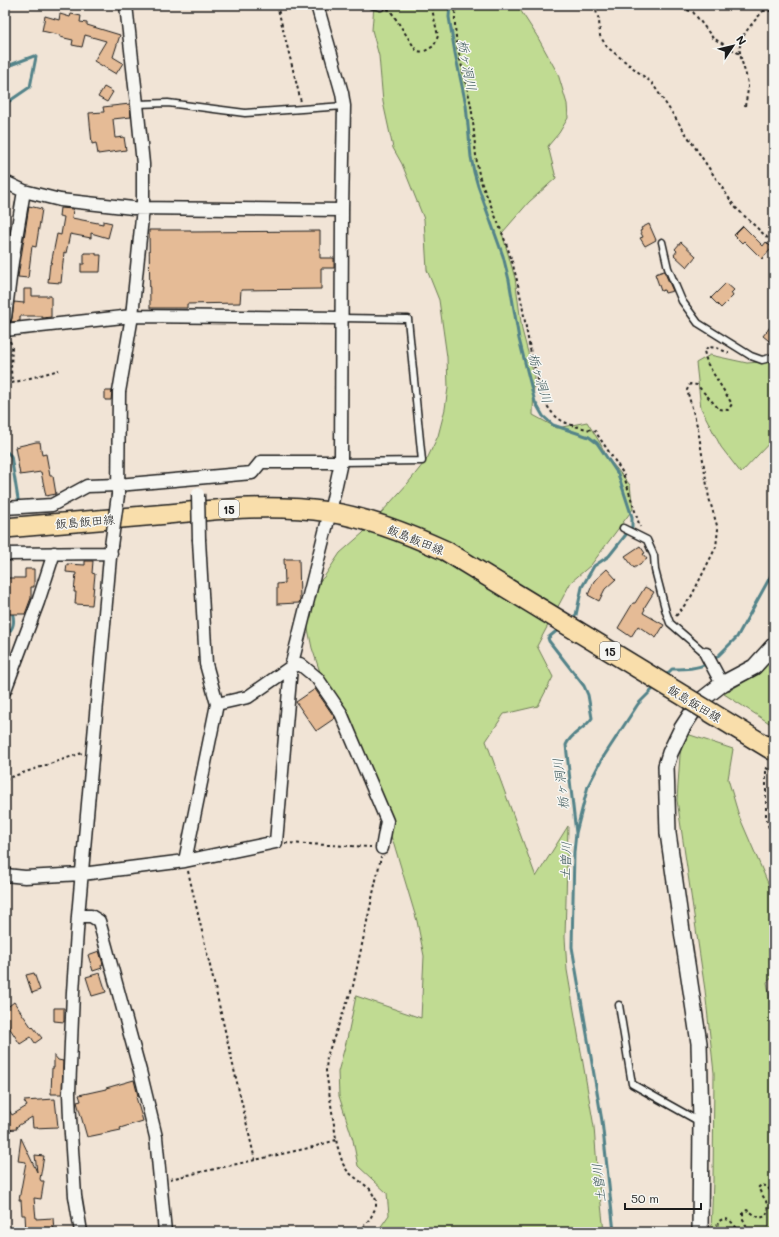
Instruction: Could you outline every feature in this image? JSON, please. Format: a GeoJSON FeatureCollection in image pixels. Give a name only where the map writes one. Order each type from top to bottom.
{"type":"FeatureCollection","features":[{"type":"Feature","properties":{"kind":"main road","name":"飯島飯田線"},"geometry":{"type":"LineString","coordinates":[[5,528],[237,508],[292,508],[330,512],[361,519],[422,540],[446,551],[774,751]]}},
{"type":"Feature","properties":{"kind":"street"},"geometry":{"type":"LineString","coordinates":[[81,1232],[75,1196],[69,1093],[73,992],[78,916],[111,550],[118,490],[119,392],[132,316],[143,208],[143,164],[138,104],[126,5]]}},
{"type":"Feature","properties":{"kind":"street"},"geometry":{"type":"LineString","coordinates":[[5,874],[25,876],[82,874],[185,861],[276,842],[291,667],[341,462],[341,318],[344,106],[342,93],[317,5]]}},
{"type":"Feature","properties":{"kind":"street"},"geometry":{"type":"LineString","coordinates":[[5,182],[24,191],[60,200],[133,208],[342,210]]}},
{"type":"Feature","properties":{"kind":"street"},"geometry":{"type":"LineString","coordinates":[[5,317],[9,261],[24,191]]}},
{"type":"Feature","properties":{"kind":"street"},"geometry":{"type":"LineString","coordinates":[[7,335],[132,316],[341,318]]}},
{"type":"Feature","properties":{"kind":"street"},"geometry":{"type":"LineString","coordinates":[[5,508],[52,505],[87,486],[118,490],[197,478],[252,473],[261,462],[341,462]]}},
{"type":"Feature","properties":{"kind":"street"},"geometry":{"type":"LineString","coordinates":[[185,861],[218,704],[206,664],[197,478]]}},
{"type":"Feature","properties":{"kind":"street"},"geometry":{"type":"LineString","coordinates":[[5,554],[111,550]]}},
{"type":"Feature","properties":{"kind":"street"},"geometry":{"type":"LineString","coordinates":[[5,690],[38,602],[54,553]]}},
{"type":"Feature","properties":{"kind":"street"},"geometry":{"type":"LineString","coordinates":[[700,1232],[701,1122],[699,1043],[668,833],[666,766],[679,734],[699,702],[722,684],[754,667],[774,645]]}},
{"type":"Feature","properties":{"kind":"street"},"geometry":{"type":"LineString","coordinates":[[706,654],[722,684]]}},
{"type":"Feature","properties":{"kind":"street"},"geometry":{"type":"LineString","coordinates":[[218,704],[248,697],[291,667],[300,664],[317,678],[341,713],[387,821],[382,848]]}},
{"type":"Feature","properties":{"kind":"street"},"geometry":{"type":"LineString","coordinates":[[78,916],[91,916],[99,921],[140,1071],[156,1137],[165,1232]]}},
{"type":"Feature","properties":{"kind":"lane"},"geometry":{"type":"LineString","coordinates":[[372,5],[380,6]]}},
{"type":"Feature","properties":{"kind":"lane"},"geometry":{"type":"LineString","coordinates":[[138,104],[168,103],[245,114],[344,106]]}},
{"type":"Feature","properties":{"kind":"lane"},"geometry":{"type":"LineString","coordinates":[[662,242],[668,268],[682,301],[698,323],[751,356],[762,360],[774,357]]}},
{"type":"Feature","properties":{"kind":"lane"},"geometry":{"type":"LineString","coordinates":[[341,318],[408,319],[422,461],[341,462]]}},
{"type":"Feature","properties":{"kind":"lane"},"geometry":{"type":"LineString","coordinates":[[623,528],[648,540],[654,556],[655,570],[670,623],[706,654]]}},
{"type":"Feature","properties":{"kind":"lane"},"geometry":{"type":"LineString","coordinates":[[619,1005],[632,1084],[701,1122]]}},
{"type":"Feature","properties":{"kind":"path"},"geometry":{"type":"LineString","coordinates":[[277,5],[303,109]]}},
{"type":"Feature","properties":{"kind":"path"},"geometry":{"type":"LineString","coordinates":[[380,6],[390,10],[416,50],[423,52],[434,46],[438,36],[432,9],[433,5]]}},
{"type":"Feature","properties":{"kind":"path"},"geometry":{"type":"LineString","coordinates":[[456,5],[455,26],[461,65],[471,106],[476,161],[480,179],[515,269],[527,336],[542,394],[548,407],[563,423],[595,431],[623,473],[638,525],[648,540]]}},
{"type":"Feature","properties":{"kind":"path"},"geometry":{"type":"LineString","coordinates":[[594,5],[599,20],[600,36],[607,47],[652,84],[735,207],[774,244]]}},
{"type":"Feature","properties":{"kind":"path"},"geometry":{"type":"LineString","coordinates":[[677,5],[678,7],[693,12],[713,38],[740,54]]}},
{"type":"Feature","properties":{"kind":"path"},"geometry":{"type":"LineString","coordinates":[[745,106],[748,87],[745,69],[740,54],[741,42],[752,24],[763,11],[765,5]]}},
{"type":"Feature","properties":{"kind":"path"},"geometry":{"type":"LineString","coordinates":[[763,11],[774,11]]}},
{"type":"Feature","properties":{"kind":"path"},"geometry":{"type":"LineString","coordinates":[[7,335],[12,346],[12,383],[59,370]]}},
{"type":"Feature","properties":{"kind":"path"},"geometry":{"type":"LineString","coordinates":[[670,623],[691,597],[716,547],[718,529],[709,498],[698,428],[687,390],[690,384],[697,385],[719,409],[728,410],[732,404],[707,363],[704,351],[708,347],[717,348],[733,354]]}},
{"type":"Feature","properties":{"kind":"path"},"geometry":{"type":"LineString","coordinates":[[5,779],[93,750]]}},
{"type":"Feature","properties":{"kind":"path"},"geometry":{"type":"LineString","coordinates":[[774,772],[766,768],[766,816],[774,846]]}},
{"type":"Feature","properties":{"kind":"path"},"geometry":{"type":"LineString","coordinates":[[276,842],[382,848],[353,986],[327,1056],[326,1071],[336,1140],[342,1164],[348,1172],[370,1189],[376,1200],[376,1207],[360,1232]]}},
{"type":"Feature","properties":{"kind":"path"},"geometry":{"type":"LineString","coordinates":[[185,861],[255,1160]]}},
{"type":"Feature","properties":{"kind":"path"},"geometry":{"type":"LineString","coordinates":[[161,1182],[313,1147],[336,1140]]}},
{"type":"Feature","properties":{"kind":"path"},"geometry":{"type":"LineString","coordinates":[[749,1232],[743,1219],[743,1213],[747,1210],[760,1218],[766,1216],[768,1210],[766,1201],[758,1188],[761,1185],[766,1186],[774,1194]]}},
{"type":"Feature","properties":{"kind":"path"},"geometry":{"type":"LineString","coordinates":[[716,1232],[718,1222],[722,1219],[727,1219],[733,1223],[740,1232]]}},
{"type":"Feature","properties":{"kind":"green space"},"geometry":{"type":"Polygon","coordinates":[[[374,5],[517,5],[537,36],[558,74],[567,104],[568,118],[559,133],[548,146],[556,178],[529,202],[502,233],[515,278],[522,330],[534,375],[533,415],[557,428],[587,422],[607,457],[630,485],[633,509],[591,565],[571,582],[537,646],[553,677],[538,706],[504,714],[486,741],[536,877],[568,826],[565,937],[567,970],[594,1127],[604,1232],[377,1232],[389,1215],[387,1193],[358,1166],[353,1140],[339,1096],[338,1072],[356,996],[421,1018],[424,956],[417,921],[394,844],[326,690],[312,648],[307,624],[308,592],[324,577],[340,553],[363,533],[408,483],[427,459],[438,436],[445,409],[448,388],[447,357],[439,300],[427,270],[424,219],[402,164],[393,148],[383,102],[379,56],[372,30],[374,5]]]}},
{"type":"Feature","properties":{"kind":"green space"},"geometry":{"type":"Polygon","coordinates":[[[710,355],[747,363],[774,361],[774,438],[741,473],[721,447],[701,408],[696,363],[710,355]]]}},
{"type":"Feature","properties":{"kind":"green space"},"geometry":{"type":"Polygon","coordinates":[[[774,654],[774,726],[724,694],[757,674],[774,654]]]}},
{"type":"Feature","properties":{"kind":"green space"},"geometry":{"type":"Polygon","coordinates":[[[684,733],[733,749],[728,779],[739,816],[774,897],[774,976],[767,982],[770,999],[774,1001],[774,1232],[711,1231],[714,1073],[705,990],[677,800],[680,755],[684,733]]]}},
{"type":"Feature","properties":{"kind":"building"},"geometry":{"type":"Polygon","coordinates":[[[60,14],[70,17],[71,14],[81,16],[80,22],[87,23],[87,25],[120,35],[113,57],[123,63],[116,74],[94,61],[106,41],[85,35],[82,47],[72,45],[73,40],[42,31],[45,16],[59,20],[60,14]]]}},
{"type":"Feature","properties":{"kind":"building"},"geometry":{"type":"Polygon","coordinates":[[[104,87],[113,92],[107,102],[98,97],[104,87]]]}},
{"type":"Feature","properties":{"kind":"building"},"geometry":{"type":"Polygon","coordinates":[[[130,104],[131,117],[113,119],[115,138],[124,137],[126,150],[98,154],[96,143],[92,144],[89,113],[104,112],[103,107],[130,104]]]}},
{"type":"Feature","properties":{"kind":"building"},"geometry":{"type":"Polygon","coordinates":[[[29,206],[42,209],[36,247],[32,246],[28,278],[18,277],[29,206]]]}},
{"type":"Feature","properties":{"kind":"building"},"geometry":{"type":"Polygon","coordinates":[[[60,208],[73,209],[72,218],[103,224],[103,221],[112,223],[108,238],[91,233],[91,238],[70,234],[66,253],[64,252],[61,283],[48,282],[50,264],[57,234],[61,235],[64,217],[59,216],[60,208]]]}},
{"type":"Feature","properties":{"kind":"building"},"geometry":{"type":"Polygon","coordinates":[[[649,224],[656,240],[645,246],[640,238],[643,237],[640,231],[642,230],[641,228],[649,224]]]}},
{"type":"Feature","properties":{"kind":"building"},"geometry":{"type":"Polygon","coordinates":[[[743,226],[763,246],[766,242],[772,248],[762,259],[744,241],[742,243],[734,235],[743,226]]]}},
{"type":"Feature","properties":{"kind":"building"},"geometry":{"type":"Polygon","coordinates":[[[149,230],[191,230],[191,232],[320,231],[320,258],[334,258],[334,268],[321,268],[321,289],[241,290],[240,303],[187,304],[187,308],[150,308],[149,230]]]}},
{"type":"Feature","properties":{"kind":"building"},"geometry":{"type":"Polygon","coordinates":[[[681,242],[696,256],[687,267],[674,255],[677,251],[675,249],[681,242]]]}},
{"type":"Feature","properties":{"kind":"building"},"geometry":{"type":"Polygon","coordinates":[[[84,253],[96,253],[96,255],[101,255],[100,272],[81,272],[81,264],[84,264],[84,253]]]}},
{"type":"Feature","properties":{"kind":"building"},"geometry":{"type":"Polygon","coordinates":[[[664,271],[673,291],[665,293],[664,290],[661,291],[655,274],[664,271]]]}},
{"type":"Feature","properties":{"kind":"building"},"geometry":{"type":"Polygon","coordinates":[[[726,283],[734,290],[731,293],[733,296],[721,308],[711,298],[726,283]]]}},
{"type":"Feature","properties":{"kind":"building"},"geometry":{"type":"Polygon","coordinates":[[[24,289],[32,289],[32,296],[51,296],[51,317],[42,318],[42,316],[20,316],[20,321],[11,322],[14,302],[24,303],[24,289]]]}},
{"type":"Feature","properties":{"kind":"building"},"geometry":{"type":"Polygon","coordinates":[[[774,322],[774,345],[763,336],[774,322]]]}},
{"type":"Feature","properties":{"kind":"building"},"geometry":{"type":"Polygon","coordinates":[[[105,391],[112,391],[111,400],[105,400],[105,391]]]}},
{"type":"Feature","properties":{"kind":"building"},"geometry":{"type":"Polygon","coordinates":[[[40,442],[42,455],[46,454],[50,476],[53,476],[56,494],[46,496],[41,472],[20,475],[15,447],[40,442]]]}},
{"type":"Feature","properties":{"kind":"building"},"geometry":{"type":"Polygon","coordinates":[[[640,546],[647,559],[634,568],[625,556],[640,546]]]}},
{"type":"Feature","properties":{"kind":"building"},"geometry":{"type":"Polygon","coordinates":[[[284,559],[299,559],[299,603],[277,604],[277,584],[285,583],[284,559]]]}},
{"type":"Feature","properties":{"kind":"building"},"geometry":{"type":"Polygon","coordinates":[[[85,561],[93,561],[92,573],[95,574],[92,605],[75,604],[76,592],[74,592],[76,573],[66,572],[67,564],[85,565],[85,561]]]}},
{"type":"Feature","properties":{"kind":"building"},"geometry":{"type":"Polygon","coordinates":[[[25,569],[34,569],[34,587],[31,587],[31,598],[25,614],[5,614],[5,578],[25,578],[25,569]]]}},
{"type":"Feature","properties":{"kind":"building"},"geometry":{"type":"Polygon","coordinates":[[[607,569],[616,579],[605,589],[599,601],[588,595],[594,581],[607,569]]]}},
{"type":"Feature","properties":{"kind":"building"},"geometry":{"type":"Polygon","coordinates":[[[645,587],[654,592],[644,608],[643,613],[664,625],[656,638],[638,626],[631,637],[618,628],[633,603],[635,603],[645,587]]]}},
{"type":"Feature","properties":{"kind":"building"},"geometry":{"type":"Polygon","coordinates":[[[315,689],[335,718],[316,731],[296,702],[315,689]]]}},
{"type":"Feature","properties":{"kind":"building"},"geometry":{"type":"Polygon","coordinates":[[[99,951],[103,964],[101,965],[102,968],[93,971],[88,955],[99,951]]]}},
{"type":"Feature","properties":{"kind":"building"},"geometry":{"type":"Polygon","coordinates":[[[34,973],[40,990],[32,993],[26,975],[34,973]]]}},
{"type":"Feature","properties":{"kind":"building"},"geometry":{"type":"Polygon","coordinates":[[[100,973],[106,992],[92,996],[86,977],[100,973]]]}},
{"type":"Feature","properties":{"kind":"building"},"geometry":{"type":"Polygon","coordinates":[[[14,1002],[32,1028],[33,1027],[42,1038],[35,1043],[31,1037],[20,1044],[5,1021],[5,1009],[14,1002]]]}},
{"type":"Feature","properties":{"kind":"building"},"geometry":{"type":"Polygon","coordinates":[[[54,1008],[64,1008],[64,1022],[54,1021],[54,1008]]]}},
{"type":"Feature","properties":{"kind":"building"},"geometry":{"type":"Polygon","coordinates":[[[54,1055],[58,1060],[63,1061],[62,1094],[51,1094],[54,1055]]]}},
{"type":"Feature","properties":{"kind":"building"},"geometry":{"type":"Polygon","coordinates":[[[134,1080],[138,1096],[136,1097],[143,1121],[120,1128],[121,1130],[87,1137],[77,1102],[81,1101],[79,1095],[106,1089],[134,1080]]]}},
{"type":"Feature","properties":{"kind":"building"},"geometry":{"type":"Polygon","coordinates":[[[55,1099],[58,1127],[33,1128],[32,1117],[16,1127],[17,1129],[5,1130],[5,1104],[12,1115],[27,1106],[24,1101],[55,1099]]]}},
{"type":"Feature","properties":{"kind":"building"},"geometry":{"type":"Polygon","coordinates":[[[21,1138],[37,1172],[35,1155],[44,1156],[40,1179],[41,1181],[44,1181],[41,1199],[34,1198],[36,1219],[53,1218],[54,1232],[26,1232],[25,1215],[22,1215],[21,1200],[19,1200],[26,1162],[18,1161],[21,1138]]]}},
{"type":"Feature","properties":{"kind":"waterway","name":"栃ヶ洞川"},"geometry":{"type":"LineString","coordinates":[[450,5],[449,17],[466,105],[471,157],[474,172],[503,256],[509,280],[519,339],[535,402],[543,416],[553,425],[589,437],[597,443],[618,474],[632,517],[632,527],[609,556],[594,566],[582,587],[576,615],[571,619]]}},
{"type":"Feature","properties":{"kind":"waterway"},"geometry":{"type":"LineString","coordinates":[[5,67],[34,56],[36,57],[30,87],[5,105]]}},
{"type":"Feature","properties":{"kind":"waterway"},"geometry":{"type":"LineString","coordinates":[[5,450],[11,456],[18,499]]}},
{"type":"Feature","properties":{"kind":"waterway","name":"土曽川"},"geometry":{"type":"LineString","coordinates":[[713,661],[737,637],[774,570]]}},
{"type":"Feature","properties":{"kind":"waterway"},"geometry":{"type":"LineString","coordinates":[[5,632],[9,632],[13,625],[14,620],[12,611]]}},
{"type":"Feature","properties":{"kind":"waterway","name":"栃ヶ洞川"},"geometry":{"type":"LineString","coordinates":[[560,628],[548,638],[549,641],[584,686],[588,695],[592,718],[571,737],[566,745],[576,833]]}},
{"type":"Feature","properties":{"kind":"waterway","name":"土曽川"},"geometry":{"type":"LineString","coordinates":[[664,677],[672,669],[695,668],[708,663]]}},
{"type":"Feature","properties":{"kind":"waterway","name":"土曽川"},"geometry":{"type":"LineString","coordinates":[[614,1232],[602,1121],[572,947],[574,852],[576,833],[588,786],[602,759],[638,704],[656,686]]}}]}
